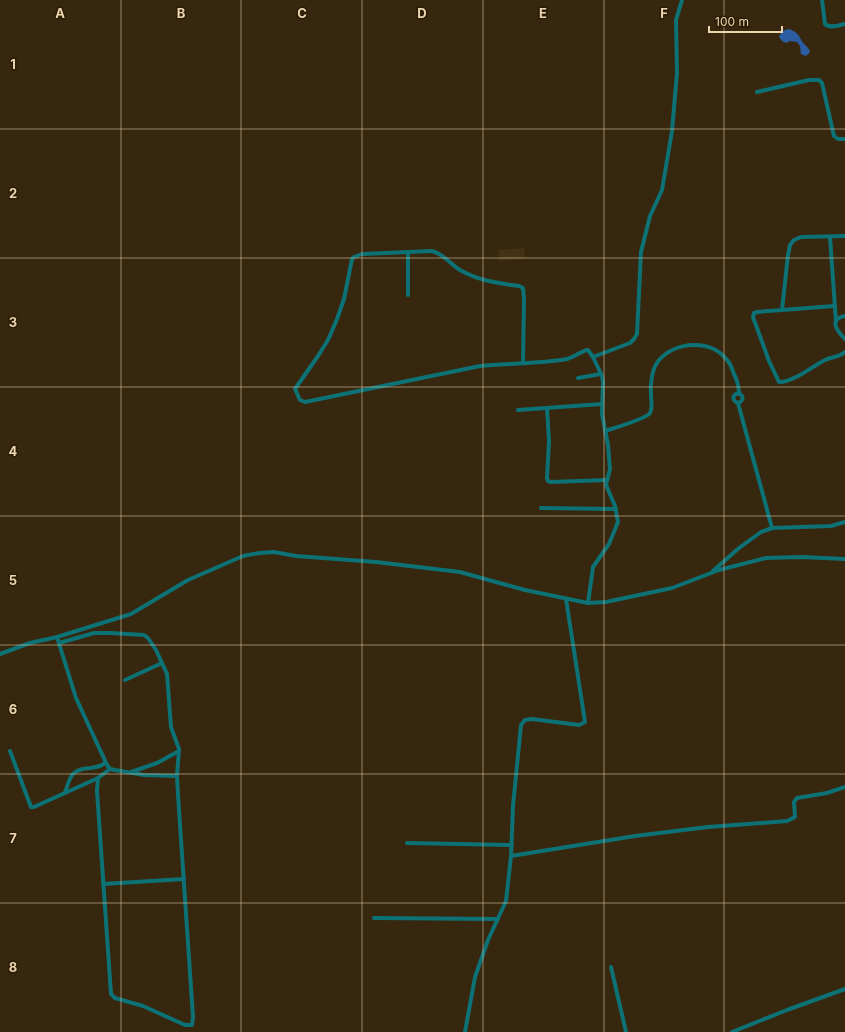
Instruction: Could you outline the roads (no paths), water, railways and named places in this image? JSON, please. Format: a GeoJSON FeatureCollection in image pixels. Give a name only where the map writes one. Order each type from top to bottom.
{"type":"FeatureCollection","features":[{"type":"Feature","properties":{"kind":"street"},"geometry":{"type":"LineString","coordinates":[[593,357],[630,343],[636,334],[641,252],[650,216],[662,190],[672,131],[677,74],[676,20],[682,0]]}},
{"type":"Feature","properties":{"kind":"street"},"geometry":{"type":"LineString","coordinates":[[822,0],[825,24],[832,27],[845,24]]}},
{"type":"Feature","properties":{"kind":"street"},"geometry":{"type":"LineString","coordinates":[[757,92],[809,80],[819,80],[822,83],[834,136],[838,140],[845,139]]}},
{"type":"Feature","properties":{"kind":"street"},"geometry":{"type":"LineString","coordinates":[[782,310],[790,245],[794,240],[800,237],[845,236]]}},
{"type":"Feature","properties":{"kind":"street"},"geometry":{"type":"LineString","coordinates":[[830,237],[836,322],[838,330],[845,339]]}},
{"type":"Feature","properties":{"kind":"street"},"geometry":{"type":"LineString","coordinates":[[522,363],[523,288],[519,286],[488,282],[475,278],[459,269],[437,252],[428,250],[362,254],[352,259],[344,299],[334,326],[318,356],[295,389],[300,400],[305,402],[475,367],[522,363],[566,359],[588,350],[601,374],[604,388],[602,414],[608,445],[610,469],[607,480],[607,488],[616,509],[618,522],[609,544],[593,566],[588,603]]}},
{"type":"Feature","properties":{"kind":"street"},"geometry":{"type":"LineString","coordinates":[[408,252],[408,295]]}},
{"type":"Feature","properties":{"kind":"street"},"geometry":{"type":"LineString","coordinates":[[834,306],[755,312],[753,317],[779,382],[788,381],[825,360],[842,355],[845,352]]}},
{"type":"Feature","properties":{"kind":"street"},"geometry":{"type":"LineString","coordinates":[[836,322],[838,318],[845,316]]}},
{"type":"Feature","properties":{"kind":"street"},"geometry":{"type":"LineString","coordinates":[[605,431],[642,418],[649,414],[652,407],[651,387],[655,366],[667,353],[679,347],[700,345],[713,349],[722,354],[731,366],[738,386],[739,394],[743,399],[738,403],[772,528]]}},
{"type":"Feature","properties":{"kind":"street"},"geometry":{"type":"LineString","coordinates":[[578,378],[601,374]]}},
{"type":"Feature","properties":{"kind":"street"},"geometry":{"type":"LineString","coordinates":[[518,410],[602,404]]}},
{"type":"Feature","properties":{"kind":"street"},"geometry":{"type":"LineString","coordinates":[[547,408],[549,441],[548,481],[607,480]]}},
{"type":"Feature","properties":{"kind":"street"},"geometry":{"type":"LineString","coordinates":[[541,508],[616,509]]}},
{"type":"Feature","properties":{"kind":"street"},"geometry":{"type":"LineString","coordinates":[[709,573],[761,532],[772,528],[831,526],[845,522]]}},
{"type":"Feature","properties":{"kind":"street"},"geometry":{"type":"LineString","coordinates":[[0,654],[30,643],[57,637],[131,614],[188,580],[243,556],[259,553],[274,552],[296,556],[376,562],[460,572],[525,590],[588,603],[612,601],[672,588],[709,573],[766,558],[802,557],[845,559]]}},
{"type":"Feature","properties":{"kind":"street"},"geometry":{"type":"LineString","coordinates":[[465,1032],[474,977],[486,945],[506,901],[512,845],[513,806],[521,728],[523,722],[532,719],[580,725],[585,722],[566,599]]}},
{"type":"Feature","properties":{"kind":"street"},"geometry":{"type":"LineString","coordinates":[[60,643],[94,634],[142,635],[148,638],[167,674],[171,727],[179,751],[177,776],[193,1017],[193,1022],[190,1026],[143,1006],[112,996],[110,987],[97,791],[98,778]]}},
{"type":"Feature","properties":{"kind":"street"},"geometry":{"type":"LineString","coordinates":[[57,637],[76,698],[105,763],[110,768],[128,773],[149,776],[177,776]]}},
{"type":"Feature","properties":{"kind":"street"},"geometry":{"type":"LineString","coordinates":[[125,680],[162,662]]}},
{"type":"Feature","properties":{"kind":"street"},"geometry":{"type":"LineString","coordinates":[[10,751],[31,807],[98,778],[110,768]]}},
{"type":"Feature","properties":{"kind":"street"},"geometry":{"type":"LineString","coordinates":[[128,773],[151,766],[179,751]]}},
{"type":"Feature","properties":{"kind":"street"},"geometry":{"type":"LineString","coordinates":[[65,793],[71,775],[78,769],[99,767],[105,763]]}},
{"type":"Feature","properties":{"kind":"street"},"geometry":{"type":"LineString","coordinates":[[511,856],[636,836],[708,827],[787,821],[795,817],[794,802],[797,798],[827,793],[845,787]]}},
{"type":"Feature","properties":{"kind":"street"},"geometry":{"type":"LineString","coordinates":[[407,843],[512,845]]}},
{"type":"Feature","properties":{"kind":"street"},"geometry":{"type":"LineString","coordinates":[[103,884],[184,879]]}},
{"type":"Feature","properties":{"kind":"street"},"geometry":{"type":"LineString","coordinates":[[374,918],[498,919]]}},
{"type":"Feature","properties":{"kind":"street"},"geometry":{"type":"LineString","coordinates":[[611,967],[626,1032]]}},
{"type":"Feature","properties":{"kind":"street"},"geometry":{"type":"LineString","coordinates":[[732,1032],[845,989]]}},
{"type":"Feature","properties":{"kind":"water"},"geometry":{"type":"Polygon","coordinates":[[[789,29],[797,33],[810,52],[806,56],[801,54],[800,46],[797,42],[790,41],[786,43],[779,37],[782,31],[789,29]]]}}]}
